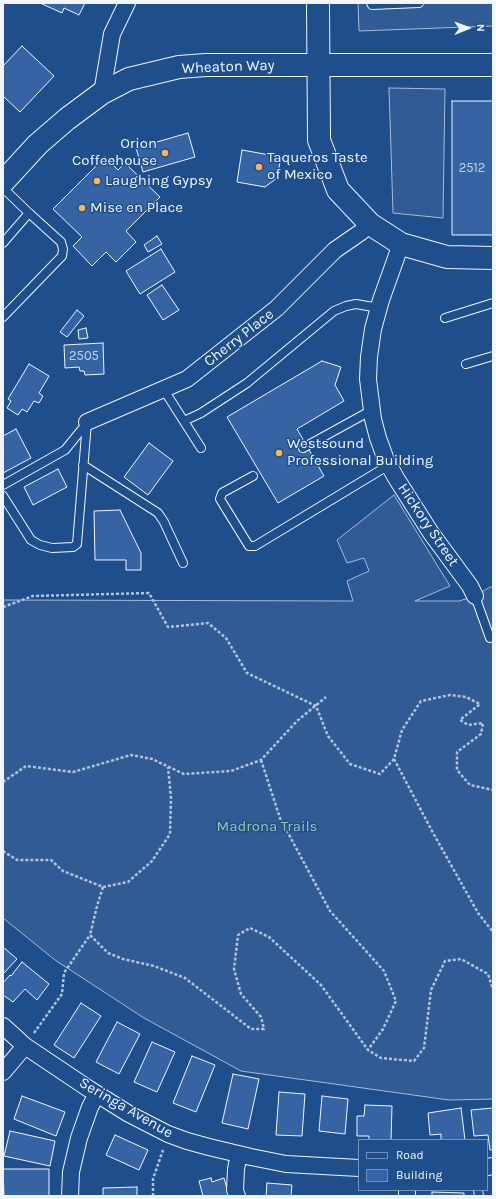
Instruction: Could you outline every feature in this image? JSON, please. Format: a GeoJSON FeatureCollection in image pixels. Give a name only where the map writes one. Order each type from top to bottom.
{"type":"FeatureCollection","features":[{"type":"Feature","properties":{"kind":"main road"},"geometry":{"type":"LineString","coordinates":[[318,3],[319,140],[338,190],[370,224],[401,244],[447,257],[493,258]]}},
{"type":"Feature","properties":{"kind":"main road","name":"Wheaton Way"},"geometry":{"type":"LineString","coordinates":[[3,182],[38,144],[102,93],[129,79],[178,67],[206,65],[493,65]]}},
{"type":"Feature","properties":{"kind":"street"},"geometry":{"type":"LineString","coordinates":[[102,93],[112,34],[127,3]]}},
{"type":"Feature","properties":{"kind":"street","name":"Cherry Place"},"geometry":{"type":"LineString","coordinates":[[88,422],[164,390],[187,378],[277,308],[335,250],[370,224]]}},
{"type":"Feature","properties":{"kind":"street","name":"Hickory Street"},"geometry":{"type":"LineString","coordinates":[[401,244],[373,329],[368,379],[372,410],[378,438],[396,478],[427,527],[470,586],[475,596]]}},
{"type":"Feature","properties":{"kind":"street","name":"Seringa Avenue"},"geometry":{"type":"LineString","coordinates":[[3,1026],[25,1046],[97,1094],[129,1114],[168,1134],[187,1141],[286,1164],[358,1168]]}},
{"type":"Feature","properties":{"kind":"street"},"geometry":{"type":"LineString","coordinates":[[3,1072],[25,1046]]}},
{"type":"Feature","properties":{"kind":"street"},"geometry":{"type":"LineString","coordinates":[[70,1196],[71,1172],[79,1138],[90,1107],[97,1094]]}},
{"type":"Feature","properties":{"kind":"street"},"geometry":{"type":"LineString","coordinates":[[237,1196],[236,1169],[239,1154]]}},
{"type":"Feature","properties":{"kind":"lane"},"geometry":{"type":"LineString","coordinates":[[371,3],[372,5],[419,3]]}},
{"type":"Feature","properties":{"kind":"lane"},"geometry":{"type":"LineString","coordinates":[[3,188],[61,242],[63,249],[62,256],[3,317]]}},
{"type":"Feature","properties":{"kind":"lane"},"geometry":{"type":"LineString","coordinates":[[3,243],[29,213]]}},
{"type":"Feature","properties":{"kind":"lane"},"geometry":{"type":"LineString","coordinates":[[445,318],[493,303]]}},
{"type":"Feature","properties":{"kind":"lane"},"geometry":{"type":"LineString","coordinates":[[184,421],[201,413],[247,383],[334,311],[356,304],[379,308]]}},
{"type":"Feature","properties":{"kind":"lane"},"geometry":{"type":"LineString","coordinates":[[466,364],[493,356]]}},
{"type":"Feature","properties":{"kind":"lane"},"geometry":{"type":"LineString","coordinates":[[164,390],[200,448]]}},
{"type":"Feature","properties":{"kind":"lane"},"geometry":{"type":"LineString","coordinates":[[303,448],[372,410]]}},
{"type":"Feature","properties":{"kind":"lane"},"geometry":{"type":"LineString","coordinates":[[3,496],[32,540],[40,545],[52,548],[73,547],[77,544],[88,422]]}},
{"type":"Feature","properties":{"kind":"lane"},"geometry":{"type":"LineString","coordinates":[[3,485],[65,450],[88,422]]}},
{"type":"Feature","properties":{"kind":"lane"},"geometry":{"type":"LineString","coordinates":[[252,476],[222,493],[220,498],[249,546],[255,546],[389,465]]}},
{"type":"Feature","properties":{"kind":"lane"},"geometry":{"type":"LineString","coordinates":[[83,466],[158,513],[164,522],[183,563]]}},
{"type":"Feature","properties":{"kind":"lane"},"geometry":{"type":"LineString","coordinates":[[475,596],[490,638]]}},
{"type":"Feature","properties":{"kind":"path"},"geometry":{"type":"LineString","coordinates":[[3,607],[33,596],[149,593],[168,627],[208,623],[226,638],[247,673],[316,706],[328,736],[350,764],[380,774],[394,759],[402,730],[421,701],[450,695],[466,697],[480,704],[460,720],[468,725],[483,723],[481,734],[457,752],[457,770],[470,785],[493,790]]}},
{"type":"Feature","properties":{"kind":"path"},"geometry":{"type":"LineString","coordinates":[[3,782],[26,766],[73,772],[131,755],[152,759],[184,774],[232,772],[261,760],[297,721],[326,696]]}},
{"type":"Feature","properties":{"kind":"path"},"geometry":{"type":"LineString","coordinates":[[394,759],[478,913],[493,932]]}},
{"type":"Feature","properties":{"kind":"path"},"geometry":{"type":"LineString","coordinates":[[261,760],[280,818],[330,911],[384,971],[396,1001],[384,1029],[368,1050]]}},
{"type":"Feature","properties":{"kind":"path"},"geometry":{"type":"LineString","coordinates":[[3,852],[17,860],[51,860],[63,871],[103,887],[128,882],[152,861],[170,834],[171,798],[168,766]]}},
{"type":"Feature","properties":{"kind":"path"},"geometry":{"type":"LineString","coordinates":[[25,1046],[62,994],[64,973],[90,935],[96,906],[103,887]]}},
{"type":"Feature","properties":{"kind":"path"},"geometry":{"type":"LineString","coordinates":[[90,935],[108,953],[154,966],[185,978],[251,1029],[264,1029],[261,1017],[241,994],[234,969],[238,935],[250,928],[269,937],[321,985],[368,1050],[381,1058],[414,1061],[424,1048],[431,990],[445,961],[461,959],[488,974],[493,990]]}},
{"type":"Feature","properties":{"kind":"path"},"geometry":{"type":"LineString","coordinates":[[153,1196],[153,1179],[168,1134]]}},
{"type":"Feature","properties":{"kind":"shaded area"},"geometry":{"type":"Polygon","coordinates":[[[358,3],[493,3],[493,26],[359,31],[358,3]]]}},
{"type":"Feature","properties":{"kind":"shaded area"},"geometry":{"type":"Polygon","coordinates":[[[389,88],[445,89],[443,218],[393,213],[389,88]]]}},
{"type":"Feature","properties":{"kind":"shaded area","name":"Madrona Trails"},"geometry":{"type":"Polygon","coordinates":[[[394,495],[450,586],[415,601],[459,601],[475,596],[490,587],[493,587],[493,1099],[449,1100],[241,1071],[144,1018],[55,960],[3,918],[3,600],[353,601],[347,581],[369,571],[364,558],[347,563],[337,540],[394,495]]]}},
{"type":"Feature","properties":{"kind":"building"},"geometry":{"type":"Polygon","coordinates":[[[40,3],[85,3],[79,15],[64,8],[62,13],[40,3]]]}},
{"type":"Feature","properties":{"kind":"building"},"geometry":{"type":"Polygon","coordinates":[[[22,46],[54,76],[20,112],[3,96],[3,66],[22,46]]]}},
{"type":"Feature","properties":{"kind":"building"},"geometry":{"type":"Polygon","coordinates":[[[452,101],[493,101],[493,235],[452,235],[452,101]]]}},
{"type":"Feature","properties":{"kind":"building","name":"Orion Coffeehouse"},"geometry":{"type":"Polygon","coordinates":[[[188,133],[195,157],[143,172],[136,148],[188,133]]]}},
{"type":"Feature","properties":{"kind":"building","name":"Taqueros Taste of Mexico"},"geometry":{"type":"Polygon","coordinates":[[[242,150],[281,157],[277,178],[265,187],[237,182],[242,150]]]}},
{"type":"Feature","properties":{"kind":"building"},"geometry":{"type":"Polygon","coordinates":[[[105,157],[118,170],[125,163],[160,197],[126,231],[136,242],[116,262],[106,252],[92,266],[73,246],[82,237],[53,209],[105,157]]]}},
{"type":"Feature","properties":{"kind":"building"},"geometry":{"type":"Polygon","coordinates":[[[157,236],[162,244],[148,252],[144,245],[157,236]]]}},
{"type":"Feature","properties":{"kind":"building"},"geometry":{"type":"Polygon","coordinates":[[[161,249],[175,272],[140,294],[126,271],[161,249]]]}},
{"type":"Feature","properties":{"kind":"building"},"geometry":{"type":"Polygon","coordinates":[[[162,285],[179,310],[163,320],[147,295],[162,285]]]}},
{"type":"Feature","properties":{"kind":"building"},"geometry":{"type":"Polygon","coordinates":[[[77,310],[84,316],[67,337],[60,332],[77,310]]]}},
{"type":"Feature","properties":{"kind":"building"},"geometry":{"type":"Polygon","coordinates":[[[86,328],[88,338],[79,339],[78,330],[86,328]]]}},
{"type":"Feature","properties":{"kind":"building"},"geometry":{"type":"Polygon","coordinates":[[[103,343],[104,374],[85,375],[84,371],[80,371],[79,367],[65,368],[64,345],[103,343]]]}},
{"type":"Feature","properties":{"kind":"building","name":"Westsound Professional Building"},"geometry":{"type":"Polygon","coordinates":[[[322,361],[341,367],[335,385],[344,401],[297,429],[324,476],[278,503],[227,417],[322,361]]]}},
{"type":"Feature","properties":{"kind":"building"},"geometry":{"type":"Polygon","coordinates":[[[29,364],[49,376],[39,393],[43,396],[39,403],[34,401],[27,412],[22,409],[18,415],[7,408],[11,401],[8,399],[29,364]]]}},
{"type":"Feature","properties":{"kind":"building"},"geometry":{"type":"Polygon","coordinates":[[[16,429],[31,458],[3,473],[3,436],[16,429]]]}},
{"type":"Feature","properties":{"kind":"building"},"geometry":{"type":"Polygon","coordinates":[[[149,443],[173,461],[148,495],[124,477],[149,443]]]}},
{"type":"Feature","properties":{"kind":"building"},"geometry":{"type":"Polygon","coordinates":[[[58,469],[67,487],[33,505],[24,487],[58,469]]]}},
{"type":"Feature","properties":{"kind":"building"},"geometry":{"type":"Polygon","coordinates":[[[120,510],[141,553],[141,570],[126,570],[126,560],[95,560],[94,511],[120,510]]]}},
{"type":"Feature","properties":{"kind":"building"},"geometry":{"type":"Polygon","coordinates":[[[3,947],[17,959],[3,974],[3,947]]]}},
{"type":"Feature","properties":{"kind":"building"},"geometry":{"type":"Polygon","coordinates":[[[22,962],[49,984],[37,1000],[25,989],[13,1002],[3,995],[3,983],[10,975],[11,976],[22,962]]]}},
{"type":"Feature","properties":{"kind":"building"},"geometry":{"type":"Polygon","coordinates":[[[81,1003],[101,1016],[74,1058],[54,1045],[81,1003]]]}},
{"type":"Feature","properties":{"kind":"building"},"geometry":{"type":"Polygon","coordinates":[[[117,1022],[140,1034],[119,1074],[96,1062],[117,1022]]]}},
{"type":"Feature","properties":{"kind":"building"},"geometry":{"type":"Polygon","coordinates":[[[152,1042],[175,1052],[157,1092],[134,1082],[152,1042]]]}},
{"type":"Feature","properties":{"kind":"building"},"geometry":{"type":"Polygon","coordinates":[[[192,1056],[215,1065],[196,1112],[173,1103],[192,1056]]]}},
{"type":"Feature","properties":{"kind":"building"},"geometry":{"type":"Polygon","coordinates":[[[233,1074],[259,1079],[248,1129],[222,1123],[233,1074]]]}},
{"type":"Feature","properties":{"kind":"building"},"geometry":{"type":"Polygon","coordinates":[[[279,1092],[305,1094],[302,1136],[276,1135],[279,1092]]]}},
{"type":"Feature","properties":{"kind":"building"},"geometry":{"type":"Polygon","coordinates":[[[22,1096],[65,1112],[56,1136],[14,1119],[22,1096]]]}},
{"type":"Feature","properties":{"kind":"building"},"geometry":{"type":"Polygon","coordinates":[[[322,1096],[348,1099],[345,1134],[319,1131],[322,1096]]]}},
{"type":"Feature","properties":{"kind":"building"},"geometry":{"type":"Polygon","coordinates":[[[365,1105],[392,1106],[391,1139],[369,1139],[369,1136],[357,1136],[357,1116],[364,1116],[365,1105]]]}},
{"type":"Feature","properties":{"kind":"building"},"geometry":{"type":"Polygon","coordinates":[[[461,1108],[465,1139],[441,1139],[441,1134],[430,1135],[428,1113],[461,1108]]]}},
{"type":"Feature","properties":{"kind":"building"},"geometry":{"type":"Polygon","coordinates":[[[493,1108],[493,1150],[490,1150],[488,1135],[474,1136],[471,1110],[493,1108]]]}},
{"type":"Feature","properties":{"kind":"building"},"geometry":{"type":"Polygon","coordinates":[[[10,1131],[55,1141],[50,1166],[4,1156],[10,1131]]]}},
{"type":"Feature","properties":{"kind":"building"},"geometry":{"type":"Polygon","coordinates":[[[115,1135],[148,1150],[139,1170],[106,1155],[115,1135]]]}},
{"type":"Feature","properties":{"kind":"building"},"geometry":{"type":"Polygon","coordinates":[[[3,1169],[49,1169],[49,1196],[4,1196],[3,1169]]]}},
{"type":"Feature","properties":{"kind":"building"},"geometry":{"type":"Polygon","coordinates":[[[211,1178],[212,1182],[224,1178],[229,1196],[203,1196],[199,1181],[211,1178]]]}},
{"type":"Feature","properties":{"kind":"building"},"geometry":{"type":"Polygon","coordinates":[[[267,1183],[292,1185],[291,1196],[266,1196],[267,1183]]]}},
{"type":"Feature","properties":{"kind":"building"},"geometry":{"type":"Polygon","coordinates":[[[137,1187],[137,1196],[103,1196],[103,1188],[137,1187]]]}},
{"type":"Feature","properties":{"kind":"building"},"geometry":{"type":"Polygon","coordinates":[[[432,1192],[464,1193],[464,1196],[432,1196],[432,1192]]]}},
{"type":"Feature","properties":{"kind":"place","name":"Orion Coffeehouse"},"geometry":{"type":"Point","coordinates":[165,153]}},
{"type":"Feature","properties":{"kind":"place","name":"Taqueros Taste of Mexico"},"geometry":{"type":"Point","coordinates":[259,167]}},
{"type":"Feature","properties":{"kind":"place","name":"Laughing Gypsy"},"geometry":{"type":"Point","coordinates":[97,181]}},
{"type":"Feature","properties":{"kind":"place","name":"Mise en Place"},"geometry":{"type":"Point","coordinates":[82,208]}},
{"type":"Feature","properties":{"kind":"place","name":"Westsound Professional Building"},"geometry":{"type":"Point","coordinates":[279,453]}}]}
